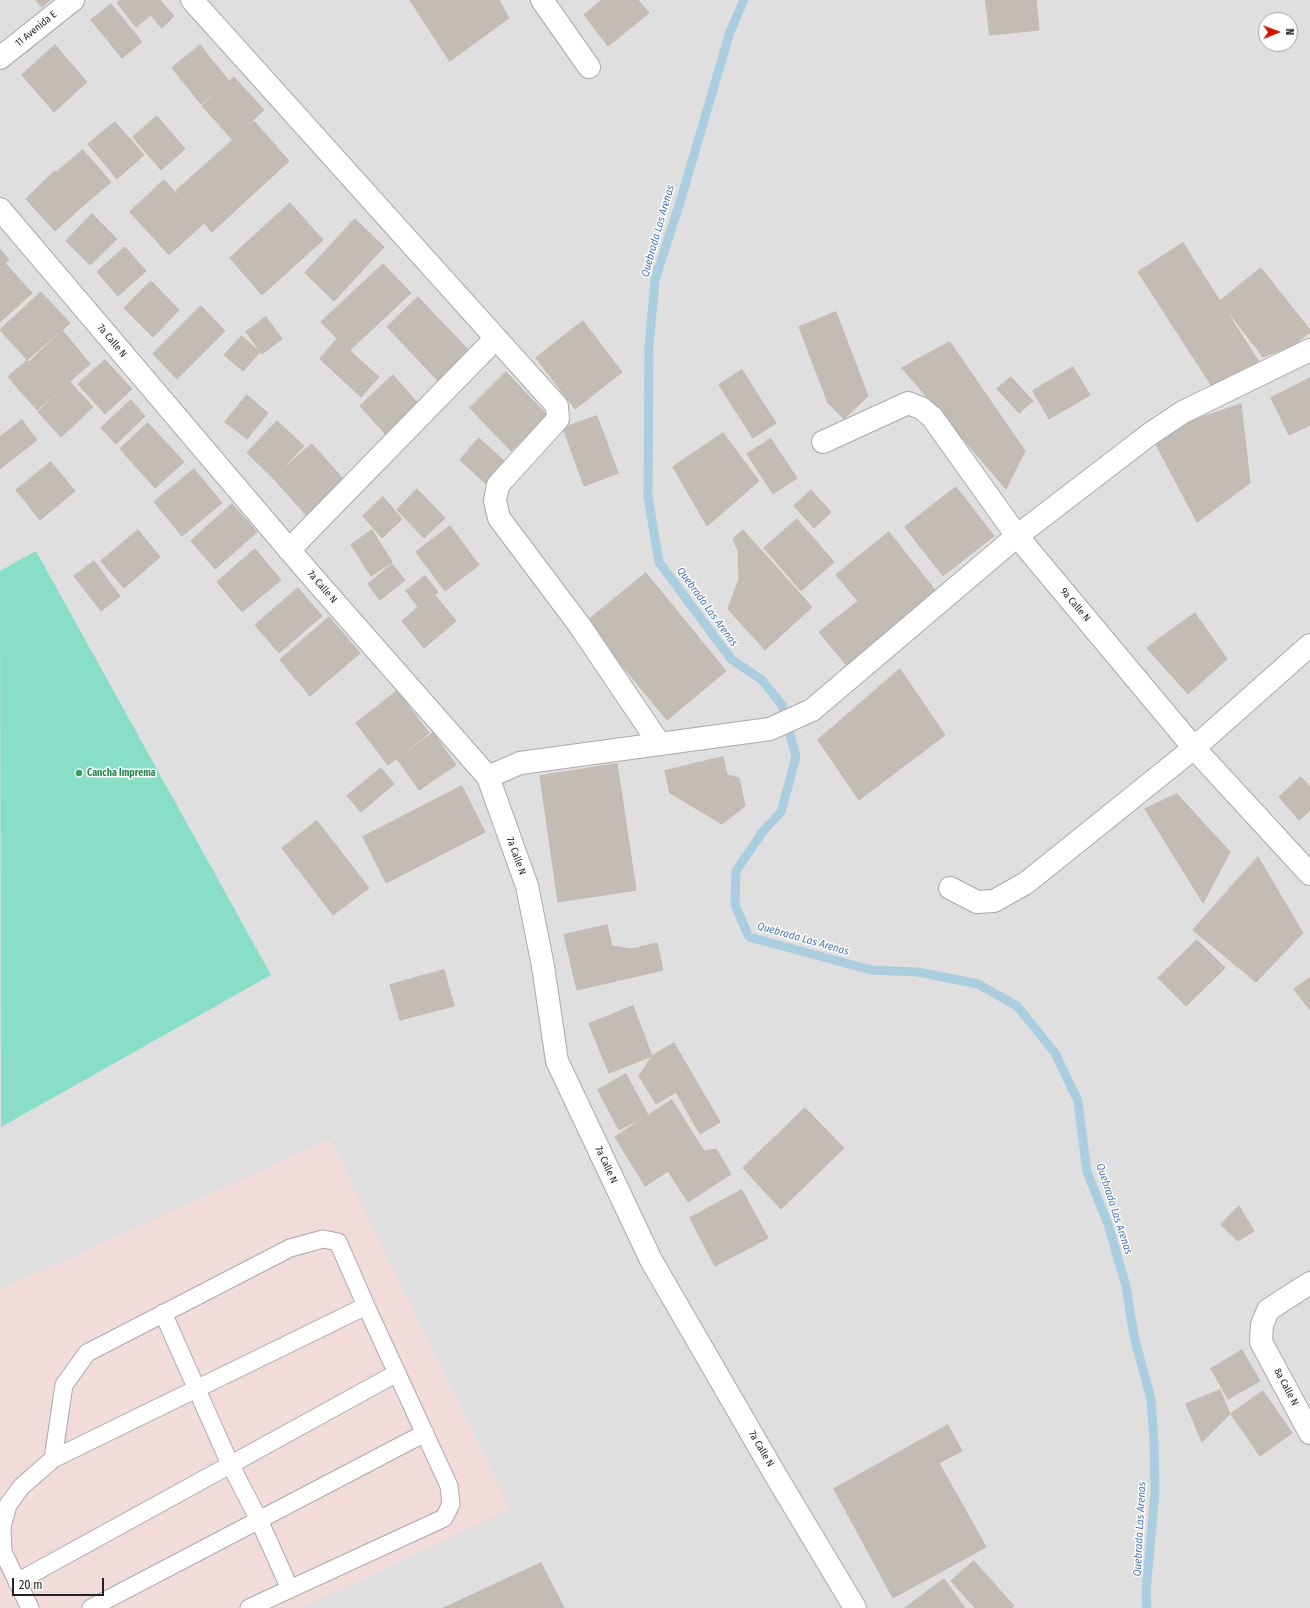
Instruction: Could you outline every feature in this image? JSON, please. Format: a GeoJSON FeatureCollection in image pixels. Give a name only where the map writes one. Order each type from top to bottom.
{"type":"FeatureCollection","features":[{"type":"Feature","properties":{"kind":"street","name":"11 Avenida E"},"geometry":{"type":"LineString","coordinates":[[0,58],[73,0]]}},
{"type":"Feature","properties":{"kind":"street"},"geometry":{"type":"LineString","coordinates":[[192,0],[557,406],[558,419],[498,485],[495,501],[499,518],[580,626],[659,743]]}},
{"type":"Feature","properties":{"kind":"street"},"geometry":{"type":"LineString","coordinates":[[542,0],[589,67]]}},
{"type":"Feature","properties":{"kind":"street","name":"7a Calle N"},"geometry":{"type":"LineString","coordinates":[[0,209],[289,550],[488,777],[527,886],[543,966],[557,1061],[651,1260],[776,1476],[855,1608]]}},
{"type":"Feature","properties":{"kind":"street"},"geometry":{"type":"LineString","coordinates":[[289,550],[496,338]]}},
{"type":"Feature","properties":{"kind":"street"},"geometry":{"type":"LineString","coordinates":[[488,777],[520,763],[770,729],[812,710],[1017,536],[1150,434],[1183,412],[1310,350]]}},
{"type":"Feature","properties":{"kind":"street","name":"9a Calle N"},"geometry":{"type":"LineString","coordinates":[[823,442],[908,403],[921,408],[932,417],[1017,536],[1194,748],[1310,874]]}},
{"type":"Feature","properties":{"kind":"street"},"geometry":{"type":"LineString","coordinates":[[950,888],[977,902],[994,901],[1026,883],[1194,748],[1310,645]]}},
{"type":"Feature","properties":{"kind":"street","name":"8a Calle N"},"geometry":{"type":"LineString","coordinates":[[1310,1284],[1268,1310],[1262,1325],[1262,1342],[1310,1432]]}},
{"type":"Feature","properties":{"kind":"lane"},"geometry":{"type":"LineString","coordinates":[[53,1459],[64,1385],[87,1353],[290,1248],[323,1240],[338,1242],[449,1486],[451,1504],[444,1518],[249,1608]]}},
{"type":"Feature","properties":{"kind":"lane"},"geometry":{"type":"LineString","coordinates":[[30,1608],[2,1552],[2,1527],[8,1505],[21,1487],[53,1459],[366,1306]]}},
{"type":"Feature","properties":{"kind":"lane"},"geometry":{"type":"LineString","coordinates":[[164,1313],[230,1464],[259,1520],[290,1589]]}},
{"type":"Feature","properties":{"kind":"lane"},"geometry":{"type":"LineString","coordinates":[[17,1582],[397,1373]]}},
{"type":"Feature","properties":{"kind":"lane"},"geometry":{"type":"LineString","coordinates":[[91,1608],[425,1433]]}},
{"type":"Feature","properties":{"kind":"shaded area"},"geometry":{"type":"Polygon","coordinates":[[[0,0],[1310,0],[1310,1608],[0,1608],[0,0]]]}},
{"type":"Feature","properties":{"kind":"shaded area"},"geometry":{"type":"Polygon","coordinates":[[[330,1139],[510,1509],[302,1608],[0,1608],[0,1290],[330,1139]]]}},
{"type":"Feature","properties":{"kind":"green space","name":"Cancha Imprema"},"geometry":{"type":"Polygon","coordinates":[[[36,551],[271,975],[1,1127],[0,571],[36,551]]]}},
{"type":"Feature","properties":{"kind":"building"},"geometry":{"type":"Polygon","coordinates":[[[36,0],[50,0],[42,7],[36,0]]]}},
{"type":"Feature","properties":{"kind":"building"},"geometry":{"type":"Polygon","coordinates":[[[121,0],[139,0],[151,15],[136,27],[117,3],[121,0]]]}},
{"type":"Feature","properties":{"kind":"building"},"geometry":{"type":"Polygon","coordinates":[[[138,0],[160,0],[174,16],[162,28],[138,0]]]}},
{"type":"Feature","properties":{"kind":"building"},"geometry":{"type":"Polygon","coordinates":[[[410,0],[499,0],[509,18],[450,61],[410,0]]]}},
{"type":"Feature","properties":{"kind":"building"},"geometry":{"type":"Polygon","coordinates":[[[602,0],[638,0],[649,13],[608,46],[584,15],[602,0]]]}},
{"type":"Feature","properties":{"kind":"building"},"geometry":{"type":"Polygon","coordinates":[[[986,0],[1036,0],[1039,30],[990,35],[986,0]]]}},
{"type":"Feature","properties":{"kind":"building"},"geometry":{"type":"Polygon","coordinates":[[[111,4],[142,42],[122,58],[91,20],[111,4]]]}},
{"type":"Feature","properties":{"kind":"building"},"geometry":{"type":"Polygon","coordinates":[[[55,45],[87,82],[54,112],[22,75],[55,45]]]}},
{"type":"Feature","properties":{"kind":"building"},"geometry":{"type":"Polygon","coordinates":[[[200,45],[229,81],[201,104],[172,68],[200,45]]]}},
{"type":"Feature","properties":{"kind":"building"},"geometry":{"type":"Polygon","coordinates":[[[234,77],[264,110],[232,139],[202,106],[234,77]]]}},
{"type":"Feature","properties":{"kind":"building"},"geometry":{"type":"Polygon","coordinates":[[[157,116],[185,149],[161,170],[133,137],[157,116]]]}},
{"type":"Feature","properties":{"kind":"building"},"geometry":{"type":"Polygon","coordinates":[[[254,121],[289,161],[212,232],[176,191],[254,121]]]}},
{"type":"Feature","properties":{"kind":"building"},"geometry":{"type":"Polygon","coordinates":[[[115,122],[144,155],[117,179],[88,144],[115,122]]]}},
{"type":"Feature","properties":{"kind":"building"},"geometry":{"type":"Polygon","coordinates":[[[83,150],[111,182],[85,204],[57,172],[83,150]]]}},
{"type":"Feature","properties":{"kind":"building"},"geometry":{"type":"Polygon","coordinates":[[[55,171],[85,204],[55,231],[26,199],[55,171]]]}},
{"type":"Feature","properties":{"kind":"building"},"geometry":{"type":"Polygon","coordinates":[[[164,180],[204,223],[169,255],[130,212],[164,180]]]}},
{"type":"Feature","properties":{"kind":"building"},"geometry":{"type":"Polygon","coordinates":[[[290,203],[323,240],[262,295],[230,258],[290,203]]]}},
{"type":"Feature","properties":{"kind":"building"},"geometry":{"type":"Polygon","coordinates":[[[92,214],[117,239],[90,265],[66,241],[92,214]]]}},
{"type":"Feature","properties":{"kind":"building"},"geometry":{"type":"Polygon","coordinates":[[[355,219],[384,247],[334,301],[305,273],[355,219]]]}},
{"type":"Feature","properties":{"kind":"building"},"geometry":{"type":"Polygon","coordinates":[[[1183,243],[1259,362],[1215,391],[1138,272],[1183,243]]]}},
{"type":"Feature","properties":{"kind":"building"},"geometry":{"type":"Polygon","coordinates":[[[125,247],[146,271],[118,296],[97,272],[125,247]]]}},
{"type":"Feature","properties":{"kind":"building"},"geometry":{"type":"Polygon","coordinates":[[[0,249],[9,260],[0,267],[0,249]]]}},
{"type":"Feature","properties":{"kind":"building"},"geometry":{"type":"Polygon","coordinates":[[[5,263],[32,293],[0,322],[0,268],[5,263]]]}},
{"type":"Feature","properties":{"kind":"building"},"geometry":{"type":"Polygon","coordinates":[[[383,264],[411,293],[349,351],[321,322],[383,264]]]}},
{"type":"Feature","properties":{"kind":"building"},"geometry":{"type":"Polygon","coordinates":[[[1261,268],[1310,330],[1310,332],[1294,345],[1263,357],[1220,301],[1261,268]]]}},
{"type":"Feature","properties":{"kind":"building"},"geometry":{"type":"Polygon","coordinates":[[[151,281],[179,310],[153,337],[124,308],[151,281]]]}},
{"type":"Feature","properties":{"kind":"building"},"geometry":{"type":"Polygon","coordinates":[[[41,292],[70,323],[29,362],[0,330],[41,292]]]}},
{"type":"Feature","properties":{"kind":"building"},"geometry":{"type":"Polygon","coordinates":[[[418,297],[475,357],[444,387],[387,327],[418,297]]]}},
{"type":"Feature","properties":{"kind":"building"},"geometry":{"type":"Polygon","coordinates":[[[201,306],[225,331],[177,379],[153,354],[201,306]]]}},
{"type":"Feature","properties":{"kind":"building"},"geometry":{"type":"Polygon","coordinates":[[[836,312],[868,396],[844,419],[828,403],[799,327],[836,312]]]}},
{"type":"Feature","properties":{"kind":"building"},"geometry":{"type":"Polygon","coordinates":[[[266,317],[282,339],[262,354],[246,332],[266,317]]]}},
{"type":"Feature","properties":{"kind":"building"},"geometry":{"type":"Polygon","coordinates":[[[583,321],[622,372],[575,409],[536,358],[583,321]]]}},
{"type":"Feature","properties":{"kind":"building"},"geometry":{"type":"Polygon","coordinates":[[[62,330],[90,364],[37,410],[8,377],[62,330]]]}},
{"type":"Feature","properties":{"kind":"building"},"geometry":{"type":"Polygon","coordinates":[[[242,336],[260,352],[243,371],[224,355],[242,336]]]}},
{"type":"Feature","properties":{"kind":"building"},"geometry":{"type":"Polygon","coordinates":[[[337,339],[379,377],[361,397],[320,359],[337,339]]]}},
{"type":"Feature","properties":{"kind":"building"},"geometry":{"type":"Polygon","coordinates":[[[950,342],[1025,451],[1006,489],[902,368],[950,342]]]}},
{"type":"Feature","properties":{"kind":"building"},"geometry":{"type":"Polygon","coordinates":[[[105,360],[132,389],[105,414],[78,384],[105,360]]]}},
{"type":"Feature","properties":{"kind":"building"},"geometry":{"type":"Polygon","coordinates":[[[1073,367],[1090,395],[1049,419],[1033,391],[1073,367]]]}},
{"type":"Feature","properties":{"kind":"building"},"geometry":{"type":"Polygon","coordinates":[[[742,370],[776,423],[753,438],[719,385],[742,370]]]}},
{"type":"Feature","properties":{"kind":"building"},"geometry":{"type":"Polygon","coordinates":[[[506,372],[547,415],[511,451],[470,408],[506,372]]]}},
{"type":"Feature","properties":{"kind":"building"},"geometry":{"type":"Polygon","coordinates":[[[393,375],[422,408],[389,438],[360,406],[393,375]]]}},
{"type":"Feature","properties":{"kind":"building"},"geometry":{"type":"Polygon","coordinates":[[[1011,377],[1033,401],[1019,413],[997,389],[1011,377]]]}},
{"type":"Feature","properties":{"kind":"building"},"geometry":{"type":"Polygon","coordinates":[[[1310,378],[1310,425],[1289,435],[1271,398],[1310,378]]]}},
{"type":"Feature","properties":{"kind":"building"},"geometry":{"type":"Polygon","coordinates":[[[70,382],[93,407],[61,437],[38,412],[70,382]]]}},
{"type":"Feature","properties":{"kind":"building"},"geometry":{"type":"Polygon","coordinates":[[[247,395],[268,413],[247,439],[225,422],[247,395]]]}},
{"type":"Feature","properties":{"kind":"building"},"geometry":{"type":"Polygon","coordinates":[[[131,400],[145,416],[116,444],[101,428],[131,400]]]}},
{"type":"Feature","properties":{"kind":"building"},"geometry":{"type":"Polygon","coordinates":[[[1241,404],[1250,483],[1197,522],[1151,435],[1241,404]]]}},
{"type":"Feature","properties":{"kind":"building"},"geometry":{"type":"Polygon","coordinates":[[[597,416],[618,473],[584,486],[563,428],[597,416]]]}},
{"type":"Feature","properties":{"kind":"building"},"geometry":{"type":"Polygon","coordinates":[[[22,420],[37,440],[0,469],[0,437],[22,420]]]}},
{"type":"Feature","properties":{"kind":"building"},"geometry":{"type":"Polygon","coordinates":[[[277,421],[304,446],[273,478],[247,453],[277,421]]]}},
{"type":"Feature","properties":{"kind":"building"},"geometry":{"type":"Polygon","coordinates":[[[148,423],[184,462],[155,488],[120,449],[148,423]]]}},
{"type":"Feature","properties":{"kind":"building"},"geometry":{"type":"Polygon","coordinates":[[[723,433],[759,481],[707,526],[673,467],[723,433]]]}},
{"type":"Feature","properties":{"kind":"building"},"geometry":{"type":"Polygon","coordinates":[[[479,438],[506,463],[486,484],[460,460],[479,438]]]}},
{"type":"Feature","properties":{"kind":"building"},"geometry":{"type":"Polygon","coordinates":[[[771,439],[797,478],[773,494],[747,454],[771,439]]]}},
{"type":"Feature","properties":{"kind":"building"},"geometry":{"type":"Polygon","coordinates":[[[312,444],[345,481],[307,516],[273,478],[312,444]]]}},
{"type":"Feature","properties":{"kind":"building"},"geometry":{"type":"Polygon","coordinates":[[[51,462],[75,491],[40,520],[16,490],[51,462]]]}},
{"type":"Feature","properties":{"kind":"building"},"geometry":{"type":"Polygon","coordinates":[[[194,469],[222,503],[182,536],[154,502],[194,469]]]}},
{"type":"Feature","properties":{"kind":"building"},"geometry":{"type":"Polygon","coordinates":[[[956,487],[994,536],[943,576],[905,527],[956,487]]]}},
{"type":"Feature","properties":{"kind":"building"},"geometry":{"type":"Polygon","coordinates":[[[417,489],[445,518],[424,538],[397,510],[417,489]]]}},
{"type":"Feature","properties":{"kind":"building"},"geometry":{"type":"Polygon","coordinates":[[[811,490],[831,512],[814,528],[794,506],[811,490]]]}},
{"type":"Feature","properties":{"kind":"building"},"geometry":{"type":"Polygon","coordinates":[[[383,497],[402,519],[382,538],[363,516],[383,497]]]}},
{"type":"Feature","properties":{"kind":"building"},"geometry":{"type":"Polygon","coordinates":[[[232,504],[257,532],[215,569],[191,541],[232,504]]]}},
{"type":"Feature","properties":{"kind":"building"},"geometry":{"type":"Polygon","coordinates":[[[797,519],[834,562],[801,591],[764,548],[797,519]]]}},
{"type":"Feature","properties":{"kind":"building"},"geometry":{"type":"Polygon","coordinates":[[[450,526],[479,565],[445,591],[416,552],[450,526]]]}},
{"type":"Feature","properties":{"kind":"building"},"geometry":{"type":"Polygon","coordinates":[[[138,530],[160,557],[124,588],[101,561],[138,530]]]}},
{"type":"Feature","properties":{"kind":"building"},"geometry":{"type":"Polygon","coordinates":[[[372,530],[392,562],[371,576],[351,545],[372,530]]]}},
{"type":"Feature","properties":{"kind":"building"},"geometry":{"type":"Polygon","coordinates":[[[743,530],[812,607],[765,650],[728,609],[739,579],[738,551],[733,539],[743,530]]]}},
{"type":"Feature","properties":{"kind":"building"},"geometry":{"type":"Polygon","coordinates":[[[889,532],[938,594],[848,667],[819,632],[858,601],[836,575],[889,532]]]}},
{"type":"Feature","properties":{"kind":"building"},"geometry":{"type":"Polygon","coordinates":[[[255,549],[281,580],[242,612],[217,582],[255,549]]]}},
{"type":"Feature","properties":{"kind":"building"},"geometry":{"type":"Polygon","coordinates":[[[94,561],[120,596],[101,611],[74,576],[94,561]]]}},
{"type":"Feature","properties":{"kind":"building"},"geometry":{"type":"Polygon","coordinates":[[[392,564],[405,580],[380,600],[368,584],[392,564]]]}},
{"type":"Feature","properties":{"kind":"building"},"geometry":{"type":"Polygon","coordinates":[[[646,573],[726,671],[667,720],[586,622],[646,573]]]}},
{"type":"Feature","properties":{"kind":"building"},"geometry":{"type":"Polygon","coordinates":[[[425,576],[438,592],[418,607],[406,591],[425,576]]]}},
{"type":"Feature","properties":{"kind":"building"},"geometry":{"type":"Polygon","coordinates":[[[298,588],[322,616],[279,653],[255,625],[298,588]]]}},
{"type":"Feature","properties":{"kind":"building"},"geometry":{"type":"Polygon","coordinates":[[[434,594],[456,621],[424,648],[402,621],[434,594]]]}},
{"type":"Feature","properties":{"kind":"building"},"geometry":{"type":"Polygon","coordinates":[[[1195,613],[1227,659],[1188,694],[1147,648],[1195,613]]]}},
{"type":"Feature","properties":{"kind":"building"},"geometry":{"type":"Polygon","coordinates":[[[329,617],[360,653],[310,696],[280,660],[329,617]]]}},
{"type":"Feature","properties":{"kind":"building"},"geometry":{"type":"Polygon","coordinates":[[[900,669],[945,735],[859,800],[818,740],[900,669]]]}},
{"type":"Feature","properties":{"kind":"building"},"geometry":{"type":"Polygon","coordinates":[[[397,691],[429,733],[388,765],[356,723],[397,691]]]}},
{"type":"Feature","properties":{"kind":"building"},"geometry":{"type":"Polygon","coordinates":[[[433,733],[456,765],[419,790],[397,759],[433,733]]]}},
{"type":"Feature","properties":{"kind":"building"},"geometry":{"type":"Polygon","coordinates":[[[723,757],[727,775],[739,778],[745,806],[722,824],[670,793],[665,771],[723,757]]]}},
{"type":"Feature","properties":{"kind":"building"},"geometry":{"type":"Polygon","coordinates":[[[617,764],[636,890],[558,902],[540,776],[617,764]]]}},
{"type":"Feature","properties":{"kind":"building"},"geometry":{"type":"Polygon","coordinates":[[[381,768],[394,784],[361,812],[347,796],[381,768]]]}},
{"type":"Feature","properties":{"kind":"building"},"geometry":{"type":"Polygon","coordinates":[[[1301,777],[1310,787],[1310,810],[1299,820],[1279,797],[1301,777]]]}},
{"type":"Feature","properties":{"kind":"building"},"geometry":{"type":"Polygon","coordinates":[[[462,786],[485,832],[386,883],[363,837],[462,786]]]}},
{"type":"Feature","properties":{"kind":"building"},"geometry":{"type":"Polygon","coordinates":[[[1177,794],[1230,852],[1203,903],[1145,809],[1177,794]]]}},
{"type":"Feature","properties":{"kind":"building"},"geometry":{"type":"Polygon","coordinates":[[[317,821],[369,888],[333,915],[282,848],[317,821]]]}},
{"type":"Feature","properties":{"kind":"building"},"geometry":{"type":"Polygon","coordinates":[[[1258,857],[1303,933],[1256,982],[1193,930],[1258,857]]]}},
{"type":"Feature","properties":{"kind":"building"},"geometry":{"type":"Polygon","coordinates":[[[607,925],[612,946],[632,949],[657,943],[663,970],[577,990],[564,935],[607,925]]]}},
{"type":"Feature","properties":{"kind":"building"},"geometry":{"type":"Polygon","coordinates":[[[1197,940],[1225,968],[1186,1006],[1158,978],[1197,940]]]}},
{"type":"Feature","properties":{"kind":"building"},"geometry":{"type":"Polygon","coordinates":[[[444,970],[454,1006],[400,1020],[390,985],[444,970]]]}},
{"type":"Feature","properties":{"kind":"building"},"geometry":{"type":"Polygon","coordinates":[[[1310,978],[1310,1010],[1294,989],[1310,978]]]}},
{"type":"Feature","properties":{"kind":"building"},"geometry":{"type":"Polygon","coordinates":[[[633,1006],[652,1056],[609,1073],[589,1024],[633,1006]]]}},
{"type":"Feature","properties":{"kind":"building"},"geometry":{"type":"Polygon","coordinates":[[[674,1043],[720,1122],[700,1134],[676,1092],[656,1104],[639,1076],[652,1056],[674,1043]]]}},
{"type":"Feature","properties":{"kind":"building"},"geometry":{"type":"Polygon","coordinates":[[[626,1074],[648,1115],[619,1130],[598,1090],[626,1074]]]}},
{"type":"Feature","properties":{"kind":"building"},"geometry":{"type":"Polygon","coordinates":[[[672,1100],[704,1151],[716,1149],[731,1174],[688,1202],[668,1171],[645,1186],[615,1137],[672,1100]]]}},
{"type":"Feature","properties":{"kind":"building"},"geometry":{"type":"Polygon","coordinates":[[[805,1108],[844,1148],[781,1209],[743,1168],[805,1108]]]}},
{"type":"Feature","properties":{"kind":"building"},"geometry":{"type":"Polygon","coordinates":[[[742,1190],[768,1238],[715,1266],[690,1218],[742,1190]]]}},
{"type":"Feature","properties":{"kind":"building"},"geometry":{"type":"Polygon","coordinates":[[[1239,1206],[1254,1231],[1238,1241],[1221,1225],[1239,1206]]]}},
{"type":"Feature","properties":{"kind":"building"},"geometry":{"type":"Polygon","coordinates":[[[1242,1350],[1260,1381],[1228,1399],[1211,1369],[1242,1350]]]}},
{"type":"Feature","properties":{"kind":"building"},"geometry":{"type":"Polygon","coordinates":[[[1220,1390],[1230,1414],[1202,1442],[1186,1404],[1220,1390]]]}},
{"type":"Feature","properties":{"kind":"building"},"geometry":{"type":"Polygon","coordinates":[[[1263,1391],[1292,1433],[1260,1456],[1231,1414],[1263,1391]]]}},
{"type":"Feature","properties":{"kind":"building"},"geometry":{"type":"Polygon","coordinates":[[[948,1425],[962,1451],[939,1463],[986,1547],[893,1598],[834,1489],[948,1425]]]}},
{"type":"Feature","properties":{"kind":"building"},"geometry":{"type":"Polygon","coordinates":[[[974,1561],[1014,1606],[1011,1608],[975,1608],[951,1581],[974,1561]]]}},
{"type":"Feature","properties":{"kind":"building"},"geometry":{"type":"Polygon","coordinates":[[[541,1563],[564,1608],[444,1608],[541,1563]]]}},
{"type":"Feature","properties":{"kind":"building"},"geometry":{"type":"Polygon","coordinates":[[[944,1579],[965,1608],[905,1608],[944,1579]]]}},
{"type":"Feature","properties":{"kind":"waterway","name":"Quebrada Las Arenas"},"geometry":{"type":"LineString","coordinates":[[744,0],[730,32],[681,199],[655,280],[649,347],[648,497],[659,562],[731,659],[762,680],[782,705],[796,757],[781,812],[764,830],[736,871],[735,905],[749,937],[871,970],[918,972],[978,984],[1017,1006],[1055,1053],[1078,1101],[1087,1172],[1108,1224],[1126,1286],[1134,1336],[1151,1399],[1155,1492],[1146,1592],[1147,1608]]}},
{"type":"Feature","properties":{"kind":"place","name":"Cancha Imprema"},"geometry":{"type":"Point","coordinates":[79,773]}}]}
